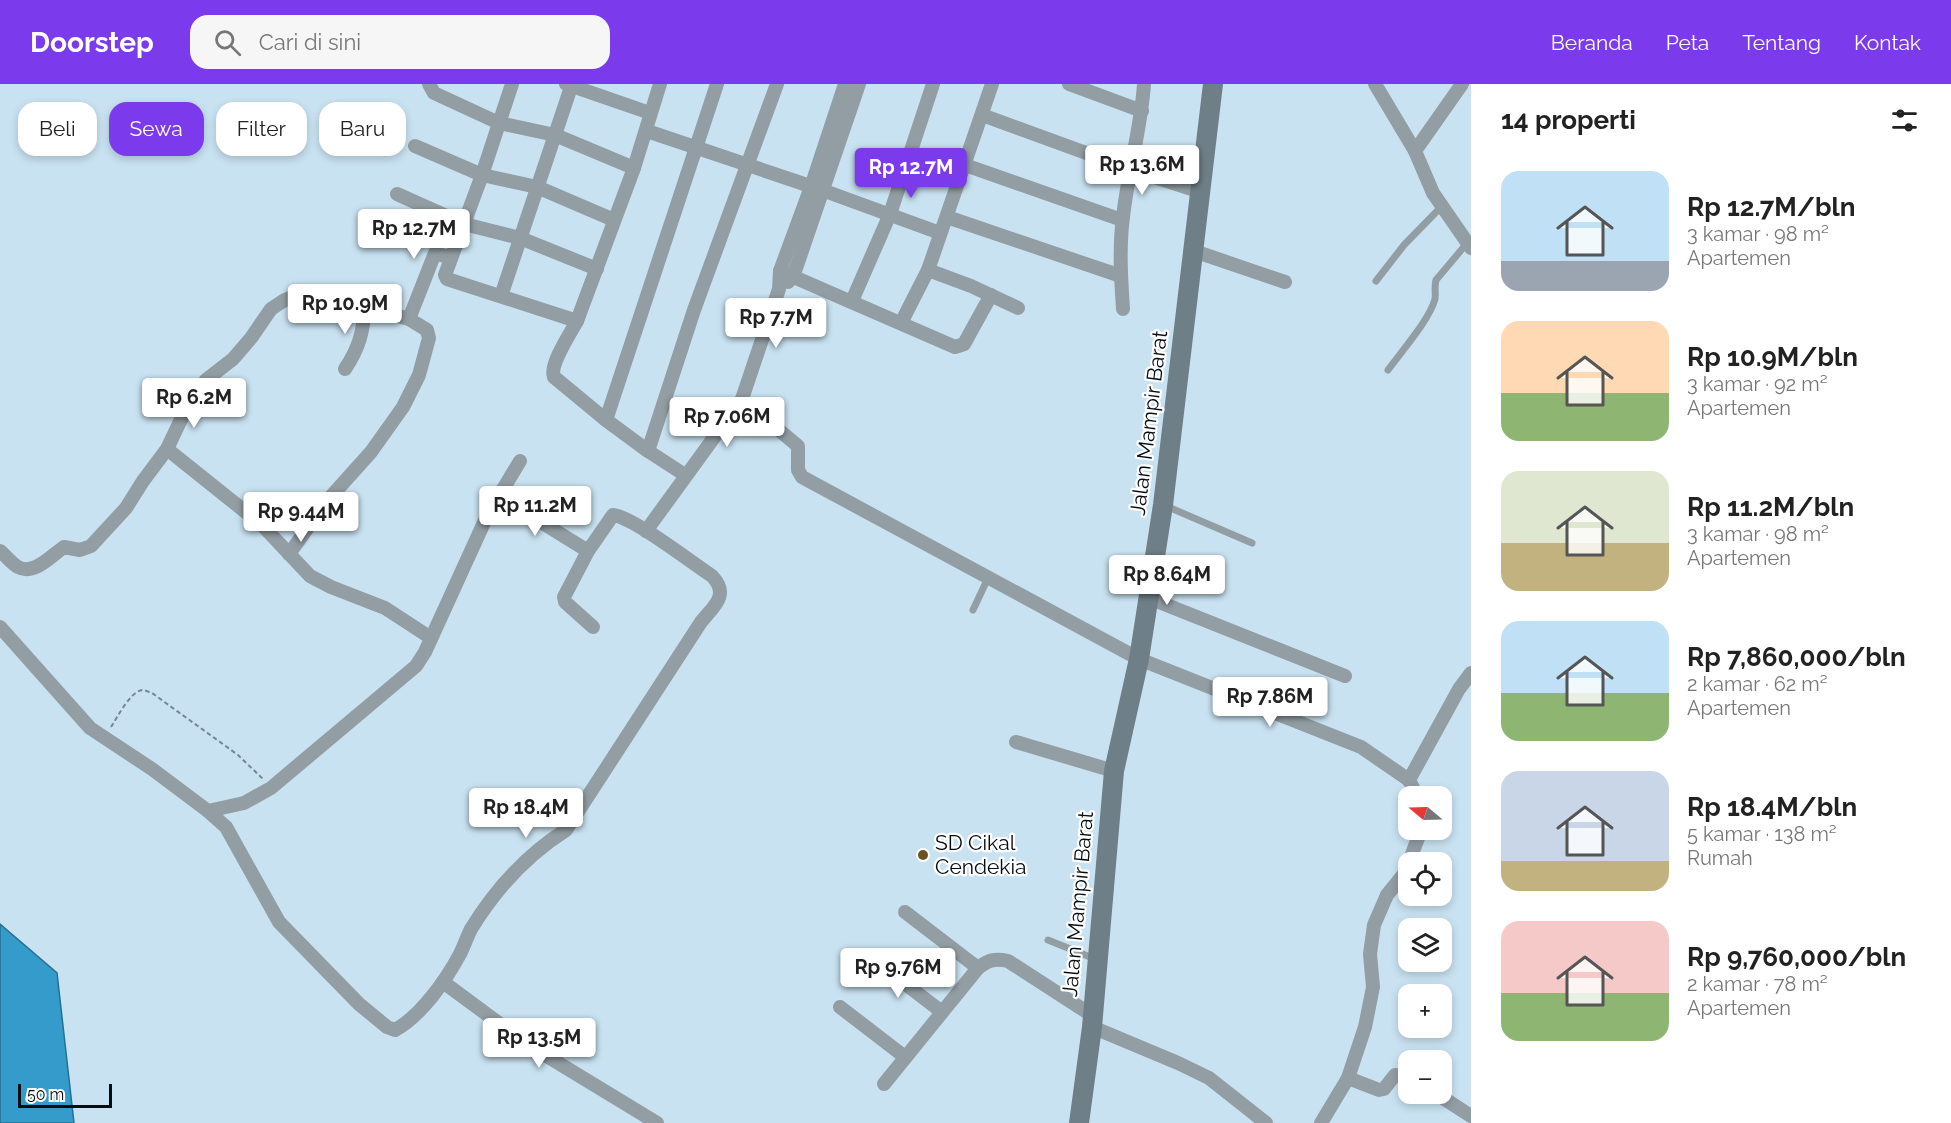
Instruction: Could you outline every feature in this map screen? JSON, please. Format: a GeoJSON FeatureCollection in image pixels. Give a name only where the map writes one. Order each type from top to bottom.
{"type":"FeatureCollection","features":[{"type":"Feature","properties":{"kind":"street"},"geometry":{"type":"LineString","coordinates":[[429,84],[434,93],[499,123],[555,135],[634,168]]}},
{"type":"Feature","properties":{"kind":"street"},"geometry":{"type":"LineString","coordinates":[[512,84],[482,175],[445,273],[447,279],[577,321]]}},
{"type":"Feature","properties":{"kind":"street"},"geometry":{"type":"LineString","coordinates":[[501,296],[570,84],[650,113]]}},
{"type":"Feature","properties":{"kind":"street"},"geometry":{"type":"LineString","coordinates":[[660,84],[650,113],[647,131],[597,269],[577,321],[553,364],[552,373],[558,381],[606,420],[648,452],[685,476]]}},
{"type":"Feature","properties":{"kind":"street"},"geometry":{"type":"LineString","coordinates":[[606,420],[717,84]]}},
{"type":"Feature","properties":{"kind":"street"},"geometry":{"type":"LineString","coordinates":[[648,452],[694,310],[777,84]]}},
{"type":"Feature","properties":{"kind":"street"},"geometry":{"type":"LineString","coordinates":[[779,289],[793,277],[844,84]]}},
{"type":"Feature","properties":{"kind":"street"},"geometry":{"type":"LineString","coordinates":[[646,531],[742,399],[779,289],[780,271],[817,189],[859,84]]}},
{"type":"Feature","properties":{"kind":"street"},"geometry":{"type":"LineString","coordinates":[[852,301],[890,214],[933,84]]}},
{"type":"Feature","properties":{"kind":"street"},"geometry":{"type":"LineString","coordinates":[[901,323],[928,270],[992,84]]}},
{"type":"Feature","properties":{"kind":"street"},"geometry":{"type":"LineString","coordinates":[[1069,84],[1142,111]]}},
{"type":"Feature","properties":{"kind":"street"},"geometry":{"type":"LineString","coordinates":[[1123,309],[1122,220],[1142,111],[1144,84]]}},
{"type":"Feature","properties":{"kind":"street","name":"Jalan Mampir Barat"},"geometry":{"type":"LineString","coordinates":[[1079,1123],[1092,1022],[1114,771],[1139,659],[1163,505],[1213,84]]}},
{"type":"Feature","properties":{"kind":"street"},"geometry":{"type":"LineString","coordinates":[[1375,84],[1415,151],[1433,193],[1469,245]]}},
{"type":"Feature","properties":{"kind":"street"},"geometry":{"type":"LineString","coordinates":[[1415,151],[1462,84]]}},
{"type":"Feature","properties":{"kind":"street"},"geometry":{"type":"LineString","coordinates":[[982,115],[1130,169],[1201,192]]}},
{"type":"Feature","properties":{"kind":"street"},"geometry":{"type":"LineString","coordinates":[[647,131],[940,232]]}},
{"type":"Feature","properties":{"kind":"street"},"geometry":{"type":"LineString","coordinates":[[415,146],[482,175],[537,188],[614,220]]}},
{"type":"Feature","properties":{"kind":"street"},"geometry":{"type":"LineString","coordinates":[[965,165],[1122,220]]}},
{"type":"Feature","properties":{"kind":"street"},"geometry":{"type":"LineString","coordinates":[[397,194],[464,224],[520,238],[597,269]]}},
{"type":"Feature","properties":{"kind":"street"},"geometry":{"type":"LineString","coordinates":[[947,217],[1121,276]]}},
{"type":"Feature","properties":{"kind":"street"},"geometry":{"type":"LineString","coordinates":[[1194,251],[1285,282]]}},
{"type":"Feature","properties":{"kind":"street"},"geometry":{"type":"LineString","coordinates":[[409,319],[435,253],[451,258]]}},
{"type":"Feature","properties":{"kind":"street"},"geometry":{"type":"LineString","coordinates":[[928,270],[1018,308]]}},
{"type":"Feature","properties":{"kind":"street"},"geometry":{"type":"LineString","coordinates":[[780,271],[954,347],[964,344],[991,295]]}},
{"type":"Feature","properties":{"kind":"street"},"geometry":{"type":"LineString","coordinates":[[0,551],[17,566],[25,569],[35,568],[64,547],[80,550],[91,546],[126,508],[167,449],[185,411],[206,380],[233,359],[271,309],[299,294],[318,291],[409,319],[427,330],[429,338],[419,375],[403,407],[370,452],[327,501],[289,554]]}},
{"type":"Feature","properties":{"kind":"street"},"geometry":{"type":"LineString","coordinates":[[345,369],[358,350],[366,307]]}},
{"type":"Feature","properties":{"kind":"street"},"geometry":{"type":"LineString","coordinates":[[742,399],[798,446],[798,470],[802,477],[1139,659],[1360,747],[1409,780],[1412,786]]}},
{"type":"Feature","properties":{"kind":"street"},"geometry":{"type":"LineString","coordinates":[[167,449],[262,525],[310,576],[331,587],[385,608],[431,638]]}},
{"type":"Feature","properties":{"kind":"street"},"geometry":{"type":"LineString","coordinates":[[208,811],[244,802],[271,788],[416,666],[426,652],[487,516],[520,461]]}},
{"type":"Feature","properties":{"kind":"street"},"geometry":{"type":"LineString","coordinates":[[498,496],[588,550]]}},
{"type":"Feature","properties":{"kind":"street"},"geometry":{"type":"LineString","coordinates":[[0,627],[83,722],[153,769],[226,827],[279,922],[359,1004],[394,1030],[410,1020],[443,982],[471,929],[502,887],[534,853],[566,830],[721,593],[720,587],[712,576],[646,531],[624,518],[613,515],[588,550],[564,597],[565,602],[593,627]]}},
{"type":"Feature","properties":{"kind":"street"},"geometry":{"type":"LineString","coordinates":[[1149,598],[1345,676]]}},
{"type":"Feature","properties":{"kind":"street"},"geometry":{"type":"LineString","coordinates":[[1409,780],[1459,689],[1471,673]]}},
{"type":"Feature","properties":{"kind":"street"},"geometry":{"type":"LineString","coordinates":[[1016,742],[1114,771]]}},
{"type":"Feature","properties":{"kind":"street"},"geometry":{"type":"LineString","coordinates":[[1321,1123],[1348,1078],[1365,1027],[1373,987],[1370,954],[1374,925],[1387,895],[1398,881]]}},
{"type":"Feature","properties":{"kind":"street"},"geometry":{"type":"LineString","coordinates":[[905,912],[978,968]]}},
{"type":"Feature","properties":{"kind":"street"},"geometry":{"type":"LineString","coordinates":[[884,1084],[978,968],[987,960],[997,958],[1008,961],[1092,1022],[1209,1078],[1266,1123]]}},
{"type":"Feature","properties":{"kind":"street"},"geometry":{"type":"LineString","coordinates":[[874,960],[942,1012]]}},
{"type":"Feature","properties":{"kind":"street"},"geometry":{"type":"LineString","coordinates":[[443,982],[527,1044],[657,1123]]}},
{"type":"Feature","properties":{"kind":"street"},"geometry":{"type":"LineString","coordinates":[[840,1007],[905,1057]]}},
{"type":"Feature","properties":{"kind":"street"},"geometry":{"type":"LineString","coordinates":[[1348,1078],[1378,1090],[1384,1089],[1395,1075],[1398,1076]]}},
{"type":"Feature","properties":{"kind":"street"},"geometry":{"type":"LineString","coordinates":[[1452,1104],[1471,1116]]}},
{"type":"Feature","properties":{"kind":"lane"},"geometry":{"type":"LineString","coordinates":[[1376,281],[1404,244],[1442,206]]}},
{"type":"Feature","properties":{"kind":"lane"},"geometry":{"type":"LineString","coordinates":[[1388,370],[1430,310],[1436,296],[1434,288],[1436,280],[1469,245]]}},
{"type":"Feature","properties":{"kind":"lane"},"geometry":{"type":"LineString","coordinates":[[1163,505],[1252,543]]}},
{"type":"Feature","properties":{"kind":"lane"},"geometry":{"type":"LineString","coordinates":[[973,610],[988,578]]}},
{"type":"Feature","properties":{"kind":"lane"},"geometry":{"type":"LineString","coordinates":[[1048,939],[1097,960]]}},
{"type":"Feature","properties":{"kind":"path"},"geometry":{"type":"LineString","coordinates":[[102,735],[109,732],[131,696],[143,690],[152,693],[238,755],[271,788]]}},
{"type":"Feature","properties":{"kind":"water"},"geometry":{"type":"Polygon","coordinates":[[[0,924],[57,973],[74,1123],[0,1123],[0,924]]]}},
{"type":"Feature","properties":{"kind":"place","name":"SD Cikal Cendekia"},"geometry":{"type":"Point","coordinates":[923,855]}}]}
